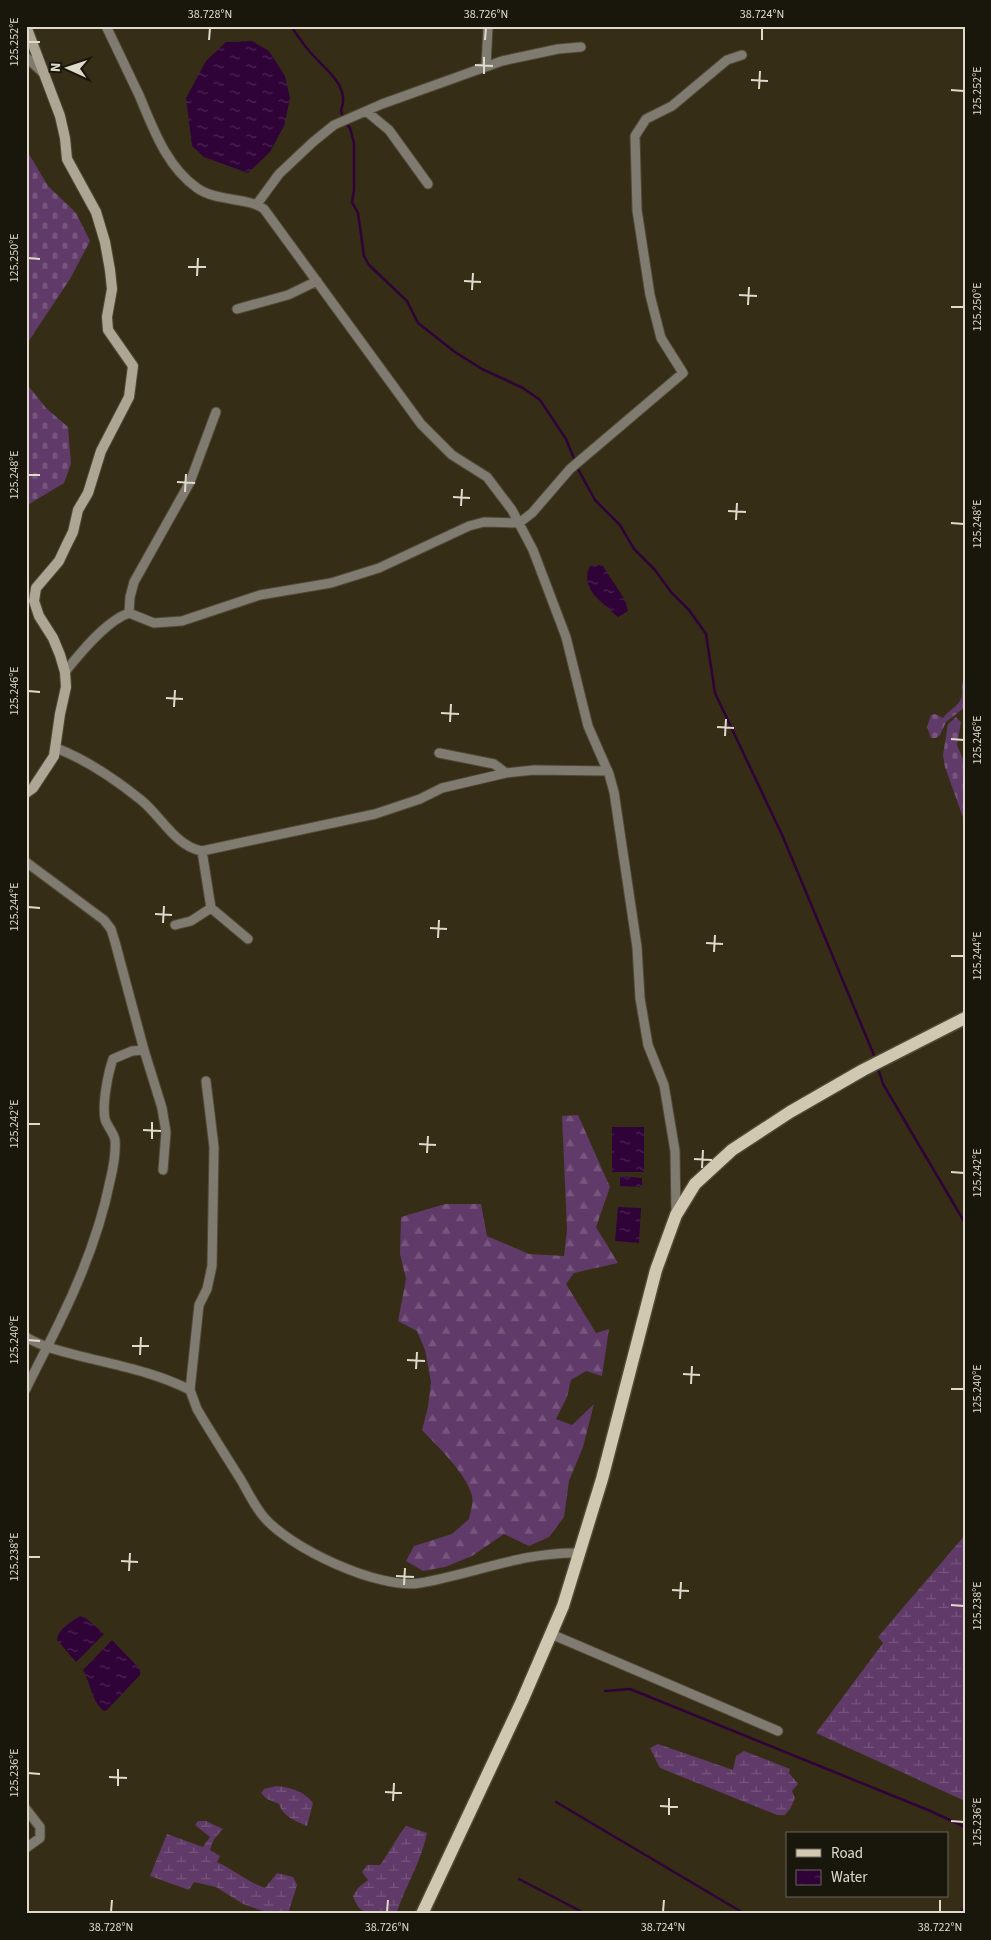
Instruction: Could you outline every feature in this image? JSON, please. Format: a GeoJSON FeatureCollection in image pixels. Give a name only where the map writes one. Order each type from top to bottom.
{"type":"FeatureCollection","features":[{"type":"Feature","properties":{"kind":"main road"},"geometry":{"type":"LineString","coordinates":[[422,1914],[522,1701],[563,1606],[602,1479],[656,1270],[676,1215],[695,1184],[732,1150],[790,1112],[863,1070],[965,1018]]}},
{"type":"Feature","properties":{"kind":"street"},"geometry":{"type":"LineString","coordinates":[[26,26],[60,116],[67,159],[96,212],[105,242],[112,290],[107,317],[108,330],[132,366],[129,397],[101,451],[88,494],[78,510],[70,539],[59,561],[36,588],[34,601],[39,616],[57,647],[65,672],[66,687],[54,756],[33,788],[26,793]]}},
{"type":"Feature","properties":{"kind":"street"},"geometry":{"type":"LineString","coordinates":[[106,26],[163,149],[178,169],[197,188],[221,199],[257,204],[264,210],[318,281],[421,424],[452,455],[487,477],[512,510],[533,550],[566,637],[588,726],[608,771],[614,792],[636,938],[640,998],[648,1045],[664,1085],[676,1152],[676,1215]]}},
{"type":"Feature","properties":{"kind":"street"},"geometry":{"type":"LineString","coordinates":[[486,66],[488,26]]}},
{"type":"Feature","properties":{"kind":"street"},"geometry":{"type":"LineString","coordinates":[[257,204],[279,174],[334,125],[486,66],[539,53],[581,47]]}},
{"type":"Feature","properties":{"kind":"street"},"geometry":{"type":"LineString","coordinates":[[130,613],[154,622],[182,621],[260,595],[331,583],[379,568],[469,526],[484,522],[519,523],[532,513],[570,469],[682,373],[661,338],[650,295],[637,210],[635,136],[646,119],[672,106],[727,60],[742,55]]}},
{"type":"Feature","properties":{"kind":"street"},"geometry":{"type":"LineString","coordinates":[[26,57],[42,72]]}},
{"type":"Feature","properties":{"kind":"street"},"geometry":{"type":"LineString","coordinates":[[366,111],[389,130],[428,184]]}},
{"type":"Feature","properties":{"kind":"street"},"geometry":{"type":"LineString","coordinates":[[237,308],[288,295],[318,281]]}},
{"type":"Feature","properties":{"kind":"street"},"geometry":{"type":"LineString","coordinates":[[130,613],[130,597],[134,582],[190,482],[216,412]]}},
{"type":"Feature","properties":{"kind":"street"},"geometry":{"type":"LineString","coordinates":[[65,672],[108,626],[130,613]]}},
{"type":"Feature","properties":{"kind":"street"},"geometry":{"type":"LineString","coordinates":[[56,748],[100,769],[142,800],[182,842],[194,850],[202,851],[376,814],[420,799],[442,788],[506,773],[534,770],[608,771]]}},
{"type":"Feature","properties":{"kind":"street"},"geometry":{"type":"LineString","coordinates":[[439,753],[494,764],[506,773]]}},
{"type":"Feature","properties":{"kind":"street"},"geometry":{"type":"LineString","coordinates":[[202,851],[211,908],[248,939]]}},
{"type":"Feature","properties":{"kind":"street"},"geometry":{"type":"LineString","coordinates":[[26,862],[104,920],[111,929],[162,1108],[166,1132],[163,1170]]}},
{"type":"Feature","properties":{"kind":"street"},"geometry":{"type":"LineString","coordinates":[[175,925],[191,921],[211,908]]}},
{"type":"Feature","properties":{"kind":"street"},"geometry":{"type":"LineString","coordinates":[[26,1389],[87,1262],[99,1229],[110,1181],[115,1138],[105,1120],[105,1106],[113,1059],[144,1050]]}},
{"type":"Feature","properties":{"kind":"street"},"geometry":{"type":"LineString","coordinates":[[206,1081],[214,1146],[212,1266],[207,1289],[199,1305],[190,1390],[197,1409],[263,1516],[282,1534],[316,1554],[365,1577],[391,1582],[417,1584],[528,1557],[558,1552],[580,1553]]}},
{"type":"Feature","properties":{"kind":"street"},"geometry":{"type":"LineString","coordinates":[[26,1337],[46,1348],[132,1368],[174,1382],[190,1390]]}},
{"type":"Feature","properties":{"kind":"street"},"geometry":{"type":"LineString","coordinates":[[551,1634],[778,1731]]}},
{"type":"Feature","properties":{"kind":"street"},"geometry":{"type":"LineString","coordinates":[[26,1809],[40,1828],[40,1838],[26,1848]]}},
{"type":"Feature","properties":{"kind":"green space"},"geometry":{"type":"Polygon","coordinates":[[[26,149],[48,186],[76,213],[90,241],[70,279],[26,345],[26,149]]]}},
{"type":"Feature","properties":{"kind":"green space"},"geometry":{"type":"Polygon","coordinates":[[[26,383],[46,408],[68,427],[71,464],[64,483],[26,506],[26,383]]]}},
{"type":"Feature","properties":{"kind":"green space"},"geometry":{"type":"Polygon","coordinates":[[[965,678],[965,707],[946,722],[940,735],[936,738],[931,738],[927,727],[931,715],[935,714],[943,718],[958,704],[961,699],[962,684],[965,678]]]}},
{"type":"Feature","properties":{"kind":"green space"},"geometry":{"type":"Polygon","coordinates":[[[956,717],[961,722],[957,745],[965,764],[965,823],[945,767],[943,755],[948,724],[956,717]]]}},
{"type":"Feature","properties":{"kind":"green space"},"geometry":{"type":"Polygon","coordinates":[[[578,1115],[610,1187],[596,1227],[618,1263],[574,1273],[566,1284],[596,1333],[609,1329],[602,1376],[586,1371],[571,1380],[567,1397],[556,1419],[572,1425],[594,1404],[583,1447],[569,1481],[564,1517],[549,1537],[529,1546],[504,1534],[472,1556],[445,1567],[423,1571],[406,1561],[414,1546],[452,1534],[469,1519],[472,1498],[469,1488],[458,1470],[422,1430],[428,1407],[431,1382],[425,1350],[417,1331],[398,1321],[406,1279],[400,1254],[401,1217],[445,1204],[481,1204],[487,1236],[529,1254],[564,1256],[567,1229],[562,1116],[578,1115]]]}},
{"type":"Feature","properties":{"kind":"green space"},"geometry":{"type":"Polygon","coordinates":[[[965,1535],[965,1801],[816,1733],[883,1643],[878,1637],[965,1535]]]}},
{"type":"Feature","properties":{"kind":"green space"},"geometry":{"type":"Polygon","coordinates":[[[658,1744],[733,1770],[736,1756],[744,1751],[790,1769],[789,1773],[798,1784],[792,1791],[795,1798],[785,1815],[777,1815],[660,1768],[650,1748],[658,1744]]]}},
{"type":"Feature","properties":{"kind":"green space"},"geometry":{"type":"Polygon","coordinates":[[[276,1786],[296,1790],[313,1803],[307,1826],[290,1818],[279,1804],[267,1799],[261,1793],[264,1789],[276,1786]]]}},
{"type":"Feature","properties":{"kind":"green space"},"geometry":{"type":"Polygon","coordinates":[[[198,1821],[206,1821],[223,1829],[214,1839],[210,1850],[220,1856],[217,1862],[265,1888],[277,1873],[293,1877],[297,1885],[288,1914],[272,1914],[243,1904],[216,1887],[194,1882],[189,1890],[150,1876],[167,1834],[203,1847],[210,1837],[195,1825],[198,1821]]]}},
{"type":"Feature","properties":{"kind":"green space"},"geometry":{"type":"Polygon","coordinates":[[[406,1826],[427,1833],[425,1843],[396,1914],[369,1914],[364,1912],[360,1909],[353,1896],[358,1888],[368,1880],[362,1872],[367,1865],[380,1865],[406,1826]]]}},
{"type":"Feature","properties":{"kind":"water"},"geometry":{"type":"Polygon","coordinates":[[[252,41],[269,51],[285,76],[290,98],[284,126],[270,152],[248,173],[204,157],[192,146],[186,98],[206,61],[226,42],[252,41]]]}},
{"type":"Feature","properties":{"kind":"water"},"geometry":{"type":"Polygon","coordinates":[[[590,566],[603,566],[625,600],[628,611],[618,617],[593,594],[588,584],[587,578],[590,566]]]}},
{"type":"Feature","properties":{"kind":"water"},"geometry":{"type":"Polygon","coordinates":[[[612,1127],[644,1127],[644,1172],[612,1172],[612,1127]]]}},
{"type":"Feature","properties":{"kind":"water"},"geometry":{"type":"Polygon","coordinates":[[[620,1176],[642,1178],[642,1187],[620,1186],[620,1176]]]}},
{"type":"Feature","properties":{"kind":"water"},"geometry":{"type":"Polygon","coordinates":[[[618,1207],[641,1208],[639,1243],[615,1241],[618,1207]]]}},
{"type":"Feature","properties":{"kind":"water"},"geometry":{"type":"Polygon","coordinates":[[[80,1616],[87,1619],[104,1634],[76,1662],[57,1640],[62,1629],[80,1616]]]}},
{"type":"Feature","properties":{"kind":"water"},"geometry":{"type":"Polygon","coordinates":[[[112,1640],[140,1669],[140,1675],[104,1711],[96,1702],[83,1670],[112,1640]]]}},
{"type":"Feature","properties":{"kind":"waterway"},"geometry":{"type":"LineString","coordinates":[[291,26],[307,49],[329,71],[339,85],[343,101],[341,110],[343,118]]}},
{"type":"Feature","properties":{"kind":"waterway"},"geometry":{"type":"LineString","coordinates":[[346,123],[350,128],[354,143],[354,190],[352,202],[358,213],[364,256],[369,265],[407,301],[418,323],[455,352],[482,369],[523,388],[540,400],[566,439],[579,471],[595,500],[620,525],[634,549],[655,570],[671,592],[689,610],[706,634],[715,693],[783,837],[876,1060]]}},
{"type":"Feature","properties":{"kind":"waterway"},"geometry":{"type":"LineString","coordinates":[[878,1068],[883,1084],[965,1223]]}},
{"type":"Feature","properties":{"kind":"waterway"},"geometry":{"type":"LineString","coordinates":[[605,1691],[630,1689],[928,1810],[965,1827]]}},
{"type":"Feature","properties":{"kind":"waterway"},"geometry":{"type":"LineString","coordinates":[[556,1802],[745,1914]]}},
{"type":"Feature","properties":{"kind":"waterway"},"geometry":{"type":"LineString","coordinates":[[519,1879],[586,1914]]}},
{"type":"Feature","properties":{"kind":"waterway"},"geometry":{"type":"LineString","coordinates":[[960,1914],[965,1906]]}}]}
